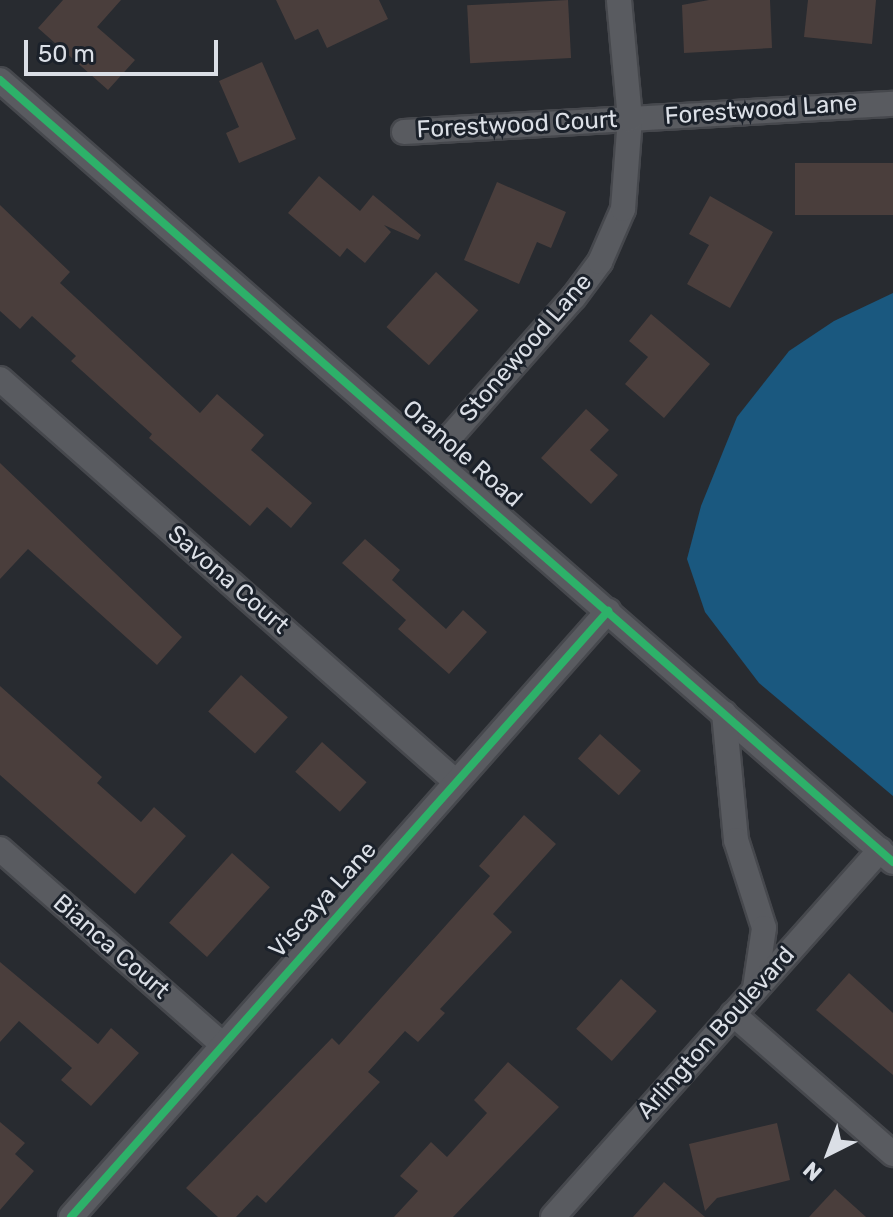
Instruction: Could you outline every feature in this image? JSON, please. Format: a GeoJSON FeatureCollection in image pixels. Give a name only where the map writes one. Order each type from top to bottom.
{"type":"FeatureCollection","features":[{"type":"Feature","properties":{"kind":"street","name":"Stonewood Lane"},"geometry":{"type":"LineString","coordinates":[[434,455],[600,262],[623,209],[630,119],[619,0]]}},
{"type":"Feature","properties":{"kind":"street","name":"Oranole Road"},"geometry":{"type":"LineString","coordinates":[[0,80],[434,455],[886,856]]}},
{"type":"Feature","properties":{"kind":"street","name":"Forestwood Lane"},"geometry":{"type":"LineString","coordinates":[[630,119],[893,104]]}},
{"type":"Feature","properties":{"kind":"street","name":"Forestwood Court"},"geometry":{"type":"LineString","coordinates":[[404,132],[630,119]]}},
{"type":"Feature","properties":{"kind":"street","name":"Savona Court"},"geometry":{"type":"LineString","coordinates":[[0,379],[455,781]]}},
{"type":"Feature","properties":{"kind":"street","name":"Viscaya Lane"},"geometry":{"type":"LineString","coordinates":[[71,1217],[608,611]]}},
{"type":"Feature","properties":{"kind":"street"},"geometry":{"type":"LineString","coordinates":[[724,713],[736,840],[764,928],[755,988]]}},
{"type":"Feature","properties":{"kind":"street","name":"Bianca Court"},"geometry":{"type":"LineString","coordinates":[[0,849],[222,1044]]}},
{"type":"Feature","properties":{"kind":"street","name":"Arlington Boulevard"},"geometry":{"type":"LineString","coordinates":[[553,1217],[755,988],[886,856]]}},
{"type":"Feature","properties":{"kind":"street"},"geometry":{"type":"LineString","coordinates":[[733,1014],[893,1154]]}},
{"type":"Feature","properties":{"kind":"water"},"geometry":{"type":"Polygon","coordinates":[[[893,293],[893,796],[759,683],[705,612],[687,559],[701,506],[737,417],[789,351],[834,321],[893,293]]]}},
{"type":"Feature","properties":{"kind":"building"},"geometry":{"type":"Polygon","coordinates":[[[63,0],[121,0],[97,27],[135,60],[108,90],[38,28],[63,0]]]}},
{"type":"Feature","properties":{"kind":"building"},"geometry":{"type":"Polygon","coordinates":[[[276,0],[379,0],[388,19],[327,48],[318,29],[295,40],[276,0]]]}},
{"type":"Feature","properties":{"kind":"building"},"geometry":{"type":"Polygon","coordinates":[[[568,0],[571,58],[470,63],[467,5],[568,0]]]}},
{"type":"Feature","properties":{"kind":"building"},"geometry":{"type":"Polygon","coordinates":[[[709,0],[770,0],[772,48],[684,53],[682,5],[709,0]]]}},
{"type":"Feature","properties":{"kind":"building"},"geometry":{"type":"Polygon","coordinates":[[[808,0],[876,0],[872,44],[804,37],[808,0]]]}},
{"type":"Feature","properties":{"kind":"building"},"geometry":{"type":"Polygon","coordinates":[[[262,62],[296,139],[239,163],[226,133],[239,127],[219,81],[262,62]]]}},
{"type":"Feature","properties":{"kind":"building"},"geometry":{"type":"Polygon","coordinates":[[[795,163],[893,163],[893,215],[795,215],[795,163]]]}},
{"type":"Feature","properties":{"kind":"building"},"geometry":{"type":"Polygon","coordinates":[[[319,176],[360,211],[373,195],[421,235],[418,240],[384,225],[391,232],[365,263],[347,248],[340,257],[288,213],[319,176]]]}},
{"type":"Feature","properties":{"kind":"building"},"geometry":{"type":"Polygon","coordinates":[[[497,182],[566,212],[551,248],[537,242],[519,284],[464,260],[497,182]]]}},
{"type":"Feature","properties":{"kind":"building"},"geometry":{"type":"Polygon","coordinates":[[[710,196],[773,232],[730,308],[687,284],[709,245],[689,234],[710,196]]]}},
{"type":"Feature","properties":{"kind":"building"},"geometry":{"type":"Polygon","coordinates":[[[0,205],[70,272],[60,283],[200,413],[217,394],[264,435],[251,450],[312,503],[291,528],[267,507],[250,526],[149,438],[152,434],[71,361],[76,356],[32,316],[20,329],[0,311],[0,205]]]}},
{"type":"Feature","properties":{"kind":"building"},"geometry":{"type":"Polygon","coordinates":[[[436,272],[478,310],[429,365],[386,327],[436,272]]]}},
{"type":"Feature","properties":{"kind":"building"},"geometry":{"type":"Polygon","coordinates":[[[651,314],[710,364],[664,418],[625,384],[648,357],[629,341],[651,314]]]}},
{"type":"Feature","properties":{"kind":"building"},"geometry":{"type":"Polygon","coordinates":[[[586,409],[609,430],[590,450],[618,475],[591,504],[541,458],[586,409]]]}},
{"type":"Feature","properties":{"kind":"building"},"geometry":{"type":"Polygon","coordinates":[[[0,463],[182,637],[157,665],[28,549],[0,579],[0,463]]]}},
{"type":"Feature","properties":{"kind":"building"},"geometry":{"type":"Polygon","coordinates":[[[365,539],[400,570],[392,580],[446,629],[463,610],[487,632],[449,674],[398,629],[406,620],[342,563],[365,539]]]}},
{"type":"Feature","properties":{"kind":"building"},"geometry":{"type":"Polygon","coordinates":[[[241,675],[288,717],[255,754],[208,711],[241,675]]]}},
{"type":"Feature","properties":{"kind":"building"},"geometry":{"type":"Polygon","coordinates":[[[0,686],[102,777],[97,783],[141,822],[154,807],[186,836],[135,894],[0,775],[0,686]]]}},
{"type":"Feature","properties":{"kind":"building"},"geometry":{"type":"Polygon","coordinates":[[[600,734],[641,771],[619,795],[578,759],[600,734]]]}},
{"type":"Feature","properties":{"kind":"building"},"geometry":{"type":"Polygon","coordinates":[[[322,742],[367,782],[340,812],[295,772],[322,742]]]}},
{"type":"Feature","properties":{"kind":"building"},"geometry":{"type":"Polygon","coordinates":[[[524,815],[556,844],[493,914],[512,932],[440,1009],[445,1013],[418,1042],[405,1031],[368,1072],[380,1082],[266,1203],[257,1195],[236,1217],[218,1217],[186,1188],[332,1038],[339,1045],[490,876],[479,866],[524,815]]]}},
{"type":"Feature","properties":{"kind":"building"},"geometry":{"type":"Polygon","coordinates":[[[232,853],[270,887],[207,957],[169,923],[232,853]]]}},
{"type":"Feature","properties":{"kind":"building"},"geometry":{"type":"Polygon","coordinates":[[[0,962],[98,1044],[111,1028],[139,1053],[91,1106],[61,1080],[72,1068],[19,1021],[0,1042],[0,962]]]}},
{"type":"Feature","properties":{"kind":"building"},"geometry":{"type":"Polygon","coordinates":[[[849,973],[893,1013],[893,1075],[816,1010],[849,973]]]}},
{"type":"Feature","properties":{"kind":"building"},"geometry":{"type":"Polygon","coordinates":[[[621,979],[657,1011],[612,1061],[576,1029],[621,979]]]}},
{"type":"Feature","properties":{"kind":"building"},"geometry":{"type":"Polygon","coordinates":[[[508,1062],[559,1107],[453,1217],[394,1217],[418,1191],[400,1176],[431,1142],[447,1157],[487,1113],[474,1100],[508,1062]]]}},
{"type":"Feature","properties":{"kind":"building"},"geometry":{"type":"Polygon","coordinates":[[[0,1122],[25,1143],[15,1154],[34,1171],[0,1210],[0,1122]]]}},
{"type":"Feature","properties":{"kind":"building"},"geometry":{"type":"Polygon","coordinates":[[[777,1123],[790,1180],[717,1198],[705,1211],[689,1144],[777,1123]]]}},
{"type":"Feature","properties":{"kind":"building"},"geometry":{"type":"Polygon","coordinates":[[[664,1182],[705,1217],[633,1217],[664,1182]]]}},
{"type":"Feature","properties":{"kind":"building"},"geometry":{"type":"Polygon","coordinates":[[[835,1189],[866,1217],[809,1217],[835,1189]]]}},
{"type":"Feature","properties":{"kind":"cycle path"},"geometry":{"type":"LineString","coordinates":[[0,80],[893,862]]}},
{"type":"Feature","properties":{"kind":"cycle path"},"geometry":{"type":"LineString","coordinates":[[71,1217],[608,611]]}}]}
